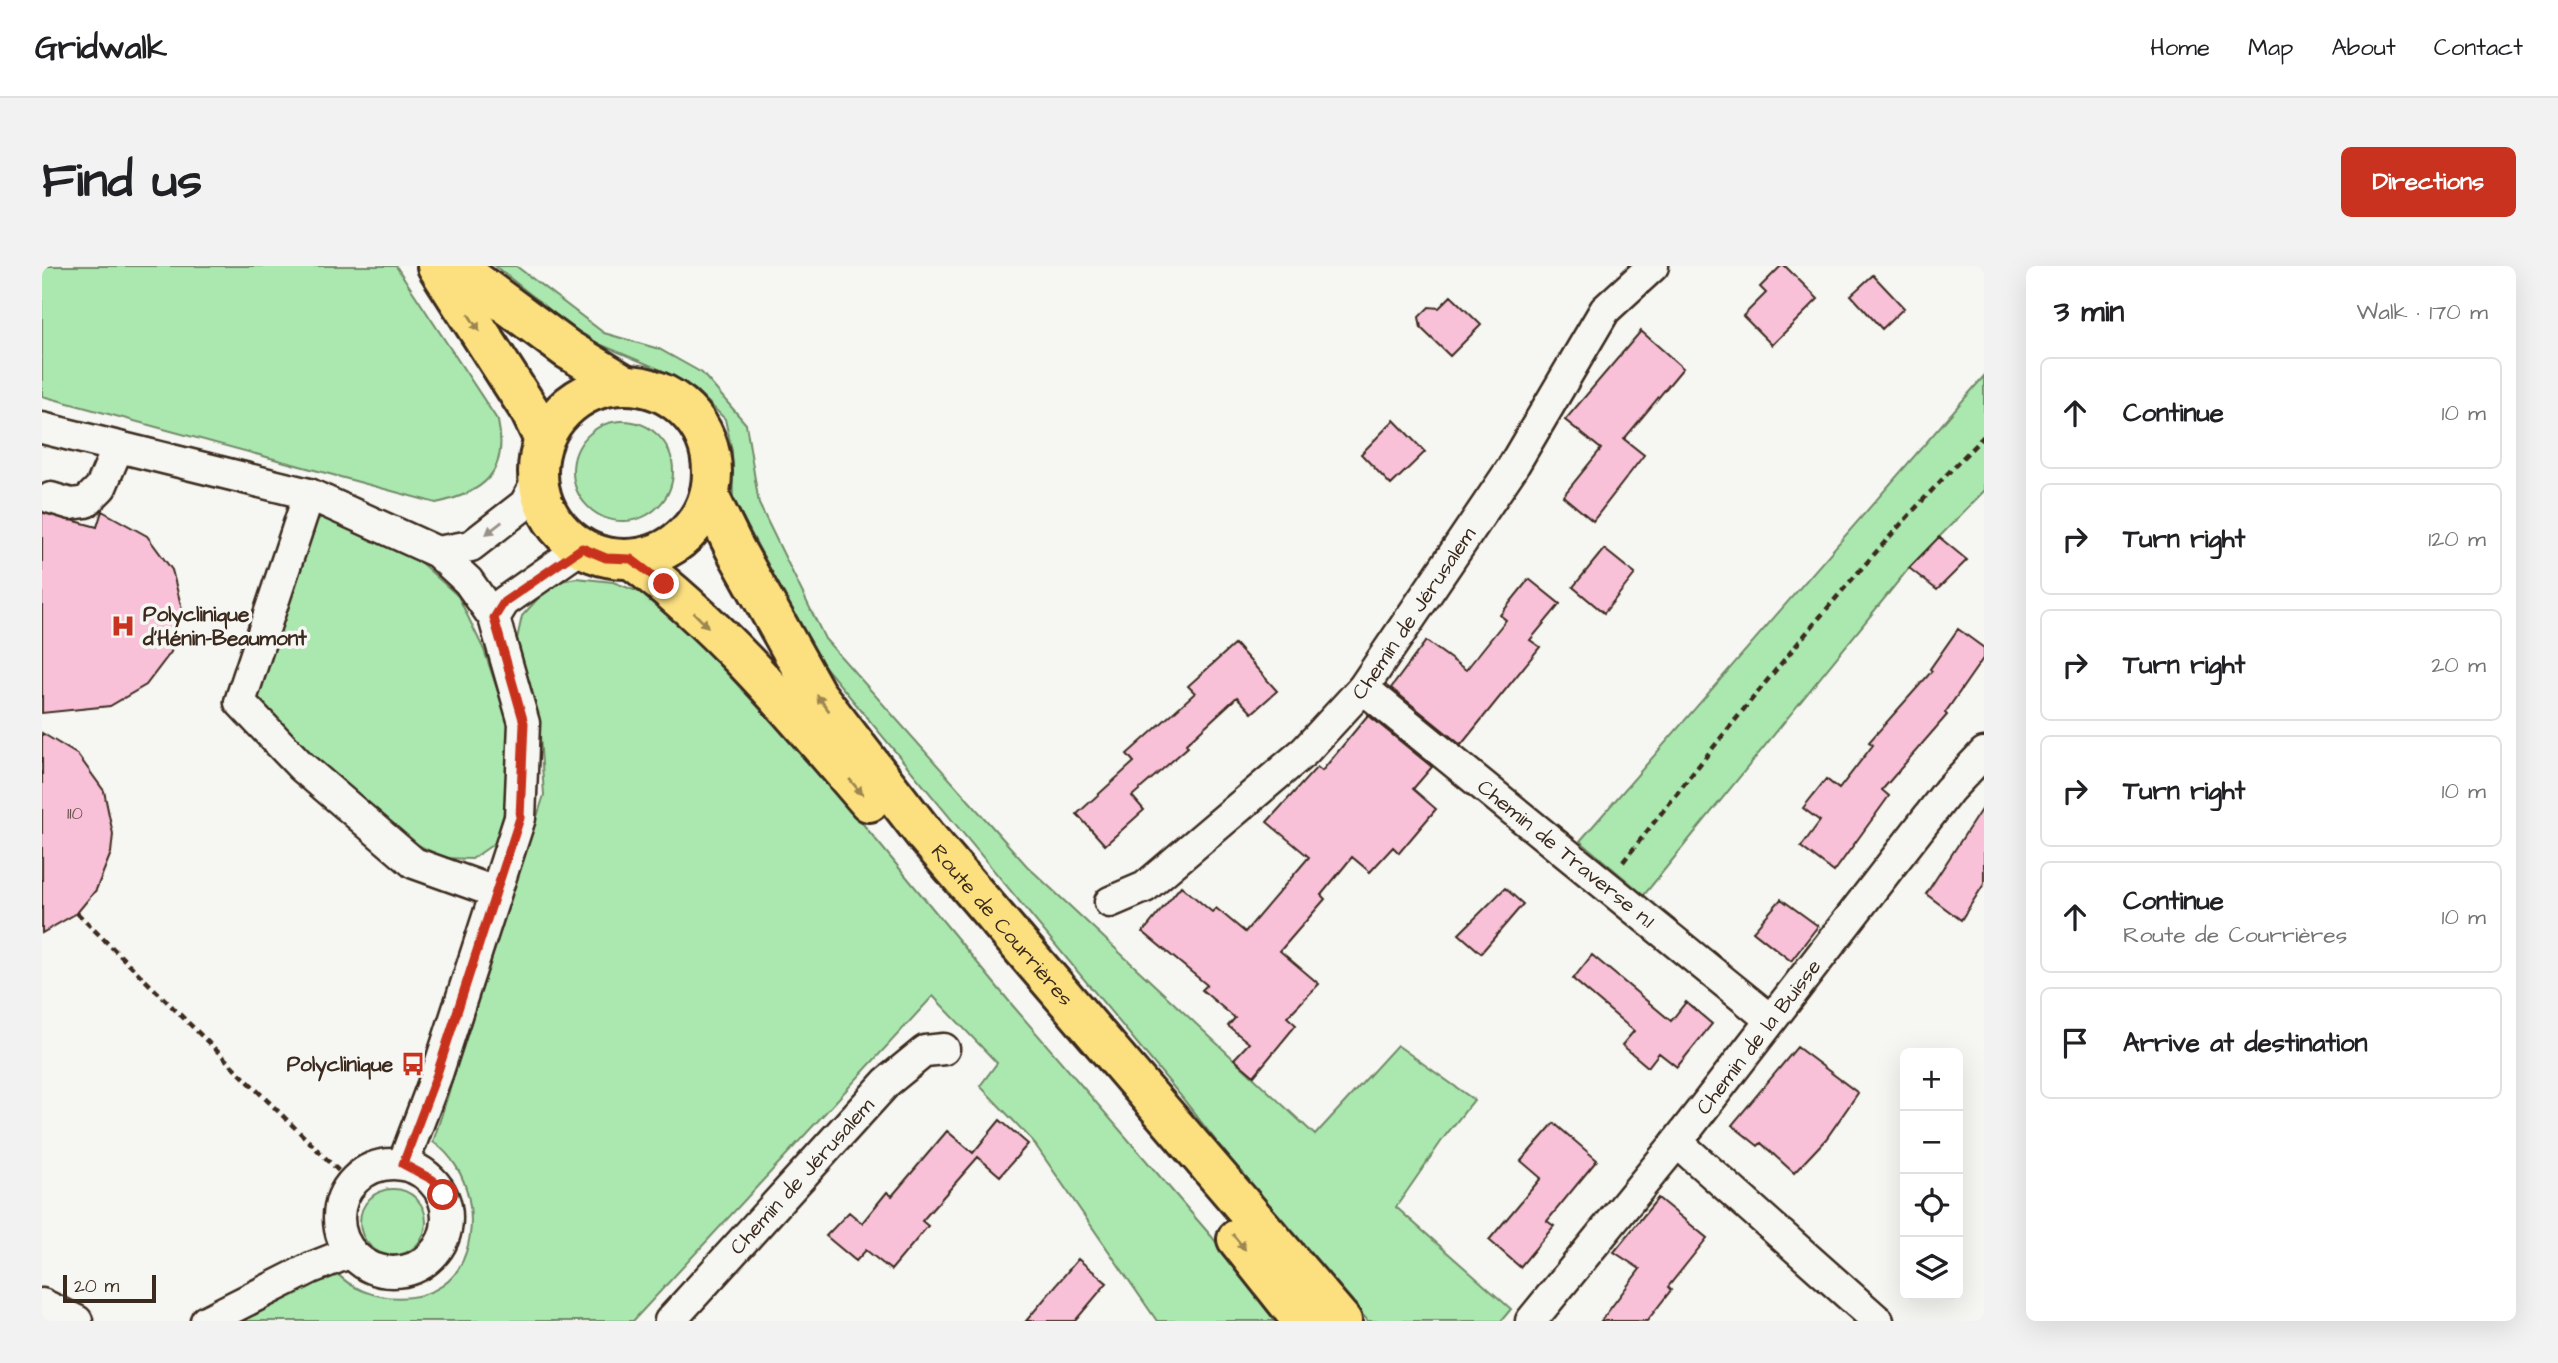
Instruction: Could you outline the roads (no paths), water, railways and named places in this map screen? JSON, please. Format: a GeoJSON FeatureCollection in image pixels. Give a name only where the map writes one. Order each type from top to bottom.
{"type":"FeatureCollection","features":[{"type":"Feature","properties":{"kind":"main road"},"geometry":{"type":"LineString","coordinates":[[437,266],[530,411],[543,438]]}},
{"type":"Feature","properties":{"kind":"main road"},"geometry":{"type":"LineString","coordinates":[[455,266],[567,349],[626,385]]}},
{"type":"Feature","properties":{"kind":"main road"},"geometry":{"type":"LineString","coordinates":[[626,385],[649,387],[662,393],[674,399],[694,418],[707,442],[713,469],[709,496],[698,520],[680,540],[657,554],[631,559],[606,558],[582,548],[560,531],[545,508],[537,482],[537,460],[543,438],[555,418],[571,403],[595,389],[626,385]]}},
{"type":"Feature","properties":{"kind":"main road","name":"Route de Courrières"},"geometry":{"type":"LineString","coordinates":[[709,496],[735,549],[816,694],[926,836],[1342,1321]]}},
{"type":"Feature","properties":{"kind":"main road","name":"Route de Courrières"},"geometry":{"type":"LineString","coordinates":[[631,559],[664,584],[788,707],[1196,1188],[1302,1321]]}},
{"type":"Feature","properties":{"kind":"street","name":"Chemin de Jérusalem"},"geometry":{"type":"LineString","coordinates":[[1110,902],[1145,887],[1175,862],[1305,751],[1363,688],[1512,468],[1605,310],[1653,266]]}},
{"type":"Feature","properties":{"kind":"street"},"geometry":{"type":"LineString","coordinates":[[42,428],[309,494],[436,552],[468,581],[494,618],[524,723],[525,762],[520,818],[437,1074],[403,1164]]}},
{"type":"Feature","properties":{"kind":"street"},"geometry":{"type":"LineString","coordinates":[[51,498],[71,504],[86,502],[101,487],[118,447]]}},
{"type":"Feature","properties":{"kind":"street"},"geometry":{"type":"LineString","coordinates":[[436,552],[471,546],[525,504],[537,482]]}},
{"type":"Feature","properties":{"kind":"street"},"geometry":{"type":"LineString","coordinates":[[309,494],[240,702],[301,766],[414,863],[495,892]]}},
{"type":"Feature","properties":{"kind":"street"},"geometry":{"type":"LineString","coordinates":[[494,618],[504,602],[582,548]]}},
{"type":"Feature","properties":{"kind":"street","name":"Chemin de Traverse n.1"},"geometry":{"type":"LineString","coordinates":[[1363,688],[1771,1020]]}},
{"type":"Feature","properties":{"kind":"street","name":"Chemin de la Buisse"},"geometry":{"type":"LineString","coordinates":[[1531,1321],[1676,1142],[1949,790],[1984,753]]}},
{"type":"Feature","properties":{"kind":"street","name":"Chemin de Jérusalem"},"geometry":{"type":"LineString","coordinates":[[670,1321],[887,1082],[925,1051],[944,1049]]}},
{"type":"Feature","properties":{"kind":"street"},"geometry":{"type":"LineString","coordinates":[[1676,1142],[1878,1321]]}},
{"type":"Feature","properties":{"kind":"street"},"geometry":{"type":"LineString","coordinates":[[383,1164],[403,1164],[433,1180],[443,1195],[448,1212],[447,1229],[440,1245],[429,1259],[414,1269],[397,1273],[380,1271],[364,1264],[351,1252],[341,1236],[338,1218],[342,1199],[351,1183],[365,1171],[383,1164]]}},
{"type":"Feature","properties":{"kind":"street"},"geometry":{"type":"LineString","coordinates":[[206,1321],[311,1268],[351,1252]]}},
{"type":"Feature","properties":{"kind":"street"},"geometry":{"type":"LineString","coordinates":[[42,1304],[77,1321]]}},
{"type":"Feature","properties":{"kind":"place","name":"Polyclinique d'Hénin-Beaumont"},"geometry":{"type":"Point","coordinates":[123,626]}},
{"type":"Feature","properties":{"kind":"place","name":"Polyclinique"},"geometry":{"type":"Point","coordinates":[413,1064]}}]}
